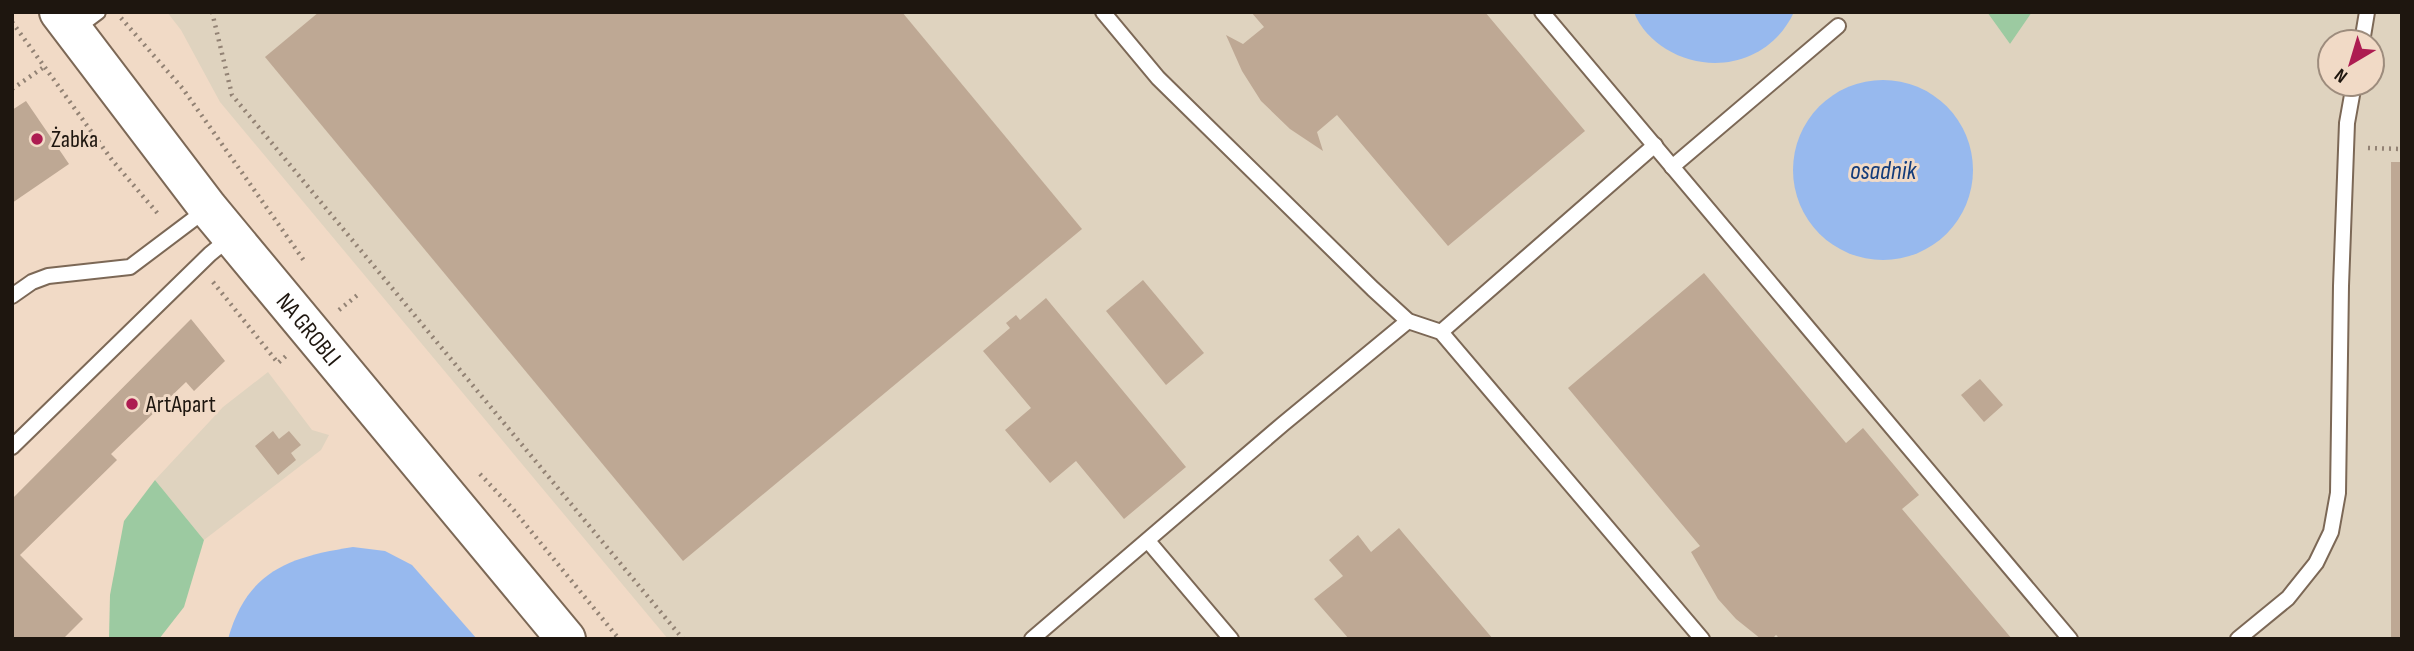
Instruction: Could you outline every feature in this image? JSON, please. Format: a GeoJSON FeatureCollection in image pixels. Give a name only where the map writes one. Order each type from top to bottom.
{"type":"FeatureCollection","features":[{"type":"Feature","properties":{"kind":"street","name":"NA GROBLI"},"geometry":{"type":"LineString","coordinates":[[77,18],[220,222],[566,639]]}},
{"type":"Feature","properties":{"kind":"lane"},"geometry":{"type":"LineString","coordinates":[[1103,12],[1158,78],[1408,321],[1441,332],[1702,639]]}},
{"type":"Feature","properties":{"kind":"lane"},"geometry":{"type":"LineString","coordinates":[[1542,12],[2070,639]]}},
{"type":"Feature","properties":{"kind":"lane"},"geometry":{"type":"LineString","coordinates":[[1672,167],[1838,26]]}},
{"type":"Feature","properties":{"kind":"lane"},"geometry":{"type":"LineString","coordinates":[[2238,639],[2288,598],[2316,563],[2331,532],[2338,493],[2341,286],[2347,122],[2351,98]]}},
{"type":"Feature","properties":{"kind":"lane"},"geometry":{"type":"LineString","coordinates":[[1441,332],[1655,145]]}},
{"type":"Feature","properties":{"kind":"lane"},"geometry":{"type":"LineString","coordinates":[[12,296],[32,282],[48,276],[130,267],[176,235],[220,222]]}},
{"type":"Feature","properties":{"kind":"lane"},"geometry":{"type":"LineString","coordinates":[[12,447],[199,265],[220,222]]}},
{"type":"Feature","properties":{"kind":"lane"},"geometry":{"type":"LineString","coordinates":[[1032,639],[1408,321]]}},
{"type":"Feature","properties":{"kind":"lane"},"geometry":{"type":"LineString","coordinates":[[1148,541],[1231,639]]}},
{"type":"Feature","properties":{"kind":"path"},"geometry":{"type":"LineString","coordinates":[[116,12],[183,89],[306,264]]}},
{"type":"Feature","properties":{"kind":"path"},"geometry":{"type":"LineString","coordinates":[[212,12],[232,95],[683,639]]}},
{"type":"Feature","properties":{"kind":"path"},"geometry":{"type":"LineString","coordinates":[[12,22],[112,160],[176,235]]}},
{"type":"Feature","properties":{"kind":"path"},"geometry":{"type":"LineString","coordinates":[[12,89],[44,67]]}},
{"type":"Feature","properties":{"kind":"path"},"geometry":{"type":"LineString","coordinates":[[2346,148],[2402,149]]}},
{"type":"Feature","properties":{"kind":"path"},"geometry":{"type":"LineString","coordinates":[[199,265],[278,363],[292,351]]}},
{"type":"Feature","properties":{"kind":"path"},"geometry":{"type":"LineString","coordinates":[[340,310],[360,293]]}},
{"type":"Feature","properties":{"kind":"path"},"geometry":{"type":"LineString","coordinates":[[336,301],[340,310],[349,317]]}},
{"type":"Feature","properties":{"kind":"path"},"geometry":{"type":"LineString","coordinates":[[475,468],[512,508],[619,639]]}},
{"type":"Feature","properties":{"kind":"shaded area"},"geometry":{"type":"Polygon","coordinates":[[[167,12],[1987,12],[2010,44],[2032,12],[2402,12],[2402,639],[668,639],[220,102],[181,30],[167,12]]]}},
{"type":"Feature","properties":{"kind":"shaded area"},"geometry":{"type":"Polygon","coordinates":[[[268,372],[312,430],[329,435],[321,450],[204,540],[155,480],[223,407],[268,372]]]}},
{"type":"Feature","properties":{"kind":"green space"},"geometry":{"type":"Polygon","coordinates":[[[1987,12],[2032,12],[2010,44],[1987,12]]]}},
{"type":"Feature","properties":{"kind":"green space"},"geometry":{"type":"Polygon","coordinates":[[[155,480],[204,540],[184,607],[159,639],[109,639],[110,595],[124,521],[155,480]]]}},
{"type":"Feature","properties":{"kind":"water"},"geometry":{"type":"Polygon","coordinates":[[[1634,12],[1794,12],[1771,43],[1739,60],[1721,63],[1684,58],[1666,49],[1647,33],[1634,12]]]}},
{"type":"Feature","properties":{"kind":"water","name":"osadnik"},"geometry":{"type":"Polygon","coordinates":[[[1883,80],[1917,87],[1933,95],[1946,107],[1958,120],[1966,136],[1973,170],[1966,204],[1958,220],[1946,233],[1933,245],[1917,253],[1883,260],[1849,253],[1833,245],[1820,233],[1808,220],[1800,204],[1793,170],[1800,136],[1808,120],[1820,107],[1833,95],[1849,87],[1883,80]]]}},
{"type":"Feature","properties":{"kind":"water"},"geometry":{"type":"Polygon","coordinates":[[[353,547],[385,551],[412,565],[477,639],[228,639],[236,616],[247,597],[274,571],[309,556],[353,547]]]}},
{"type":"Feature","properties":{"kind":"building"},"geometry":{"type":"Polygon","coordinates":[[[319,12],[902,12],[1082,229],[683,561],[265,57],[319,12]]]}},
{"type":"Feature","properties":{"kind":"building"},"geometry":{"type":"Polygon","coordinates":[[[1251,12],[1485,12],[1585,131],[1448,246],[1337,115],[1317,132],[1323,151],[1290,129],[1261,101],[1242,71],[1226,35],[1243,44],[1264,27],[1251,12]]]}},
{"type":"Feature","properties":{"kind":"building"},"geometry":{"type":"Polygon","coordinates":[[[26,101],[69,164],[12,203],[12,110],[26,101]]]}},
{"type":"Feature","properties":{"kind":"building"},"geometry":{"type":"Polygon","coordinates":[[[2391,162],[2402,162],[2402,639],[2391,639],[2391,162]]]}},
{"type":"Feature","properties":{"kind":"building"},"geometry":{"type":"Polygon","coordinates":[[[1704,273],[1846,443],[1863,428],[1919,495],[1902,509],[2012,639],[1780,639],[1776,635],[1772,639],[1761,639],[1736,619],[1718,599],[1691,552],[1700,546],[1568,388],[1704,273]]]}},
{"type":"Feature","properties":{"kind":"building"},"geometry":{"type":"Polygon","coordinates":[[[1143,280],[1204,353],[1166,385],[1106,311],[1143,280]]]}},
{"type":"Feature","properties":{"kind":"building"},"geometry":{"type":"Polygon","coordinates":[[[1046,298],[1186,467],[1124,519],[1076,461],[1050,483],[1005,430],[1031,408],[983,351],[1010,328],[1006,323],[1016,315],[1020,320],[1046,298]]]}},
{"type":"Feature","properties":{"kind":"building"},"geometry":{"type":"Polygon","coordinates":[[[191,319],[225,361],[194,391],[186,382],[111,454],[117,460],[20,555],[83,619],[63,639],[12,639],[12,499],[191,319]]]}},
{"type":"Feature","properties":{"kind":"building"},"geometry":{"type":"Polygon","coordinates":[[[1980,379],[2003,405],[1984,422],[1961,395],[1980,379]]]}},
{"type":"Feature","properties":{"kind":"building"},"geometry":{"type":"Polygon","coordinates":[[[273,431],[279,439],[289,431],[301,445],[291,453],[296,460],[278,475],[255,446],[273,431]]]}},
{"type":"Feature","properties":{"kind":"building"},"geometry":{"type":"Polygon","coordinates":[[[1399,528],[1493,639],[1349,639],[1314,599],[1343,576],[1329,560],[1358,535],[1371,552],[1399,528]]]}},
{"type":"Feature","properties":{"kind":"place","name":"Żabka"},"geometry":{"type":"Point","coordinates":[37,139]}},
{"type":"Feature","properties":{"kind":"place","name":"ArtApart"},"geometry":{"type":"Point","coordinates":[132,404]}}]}
